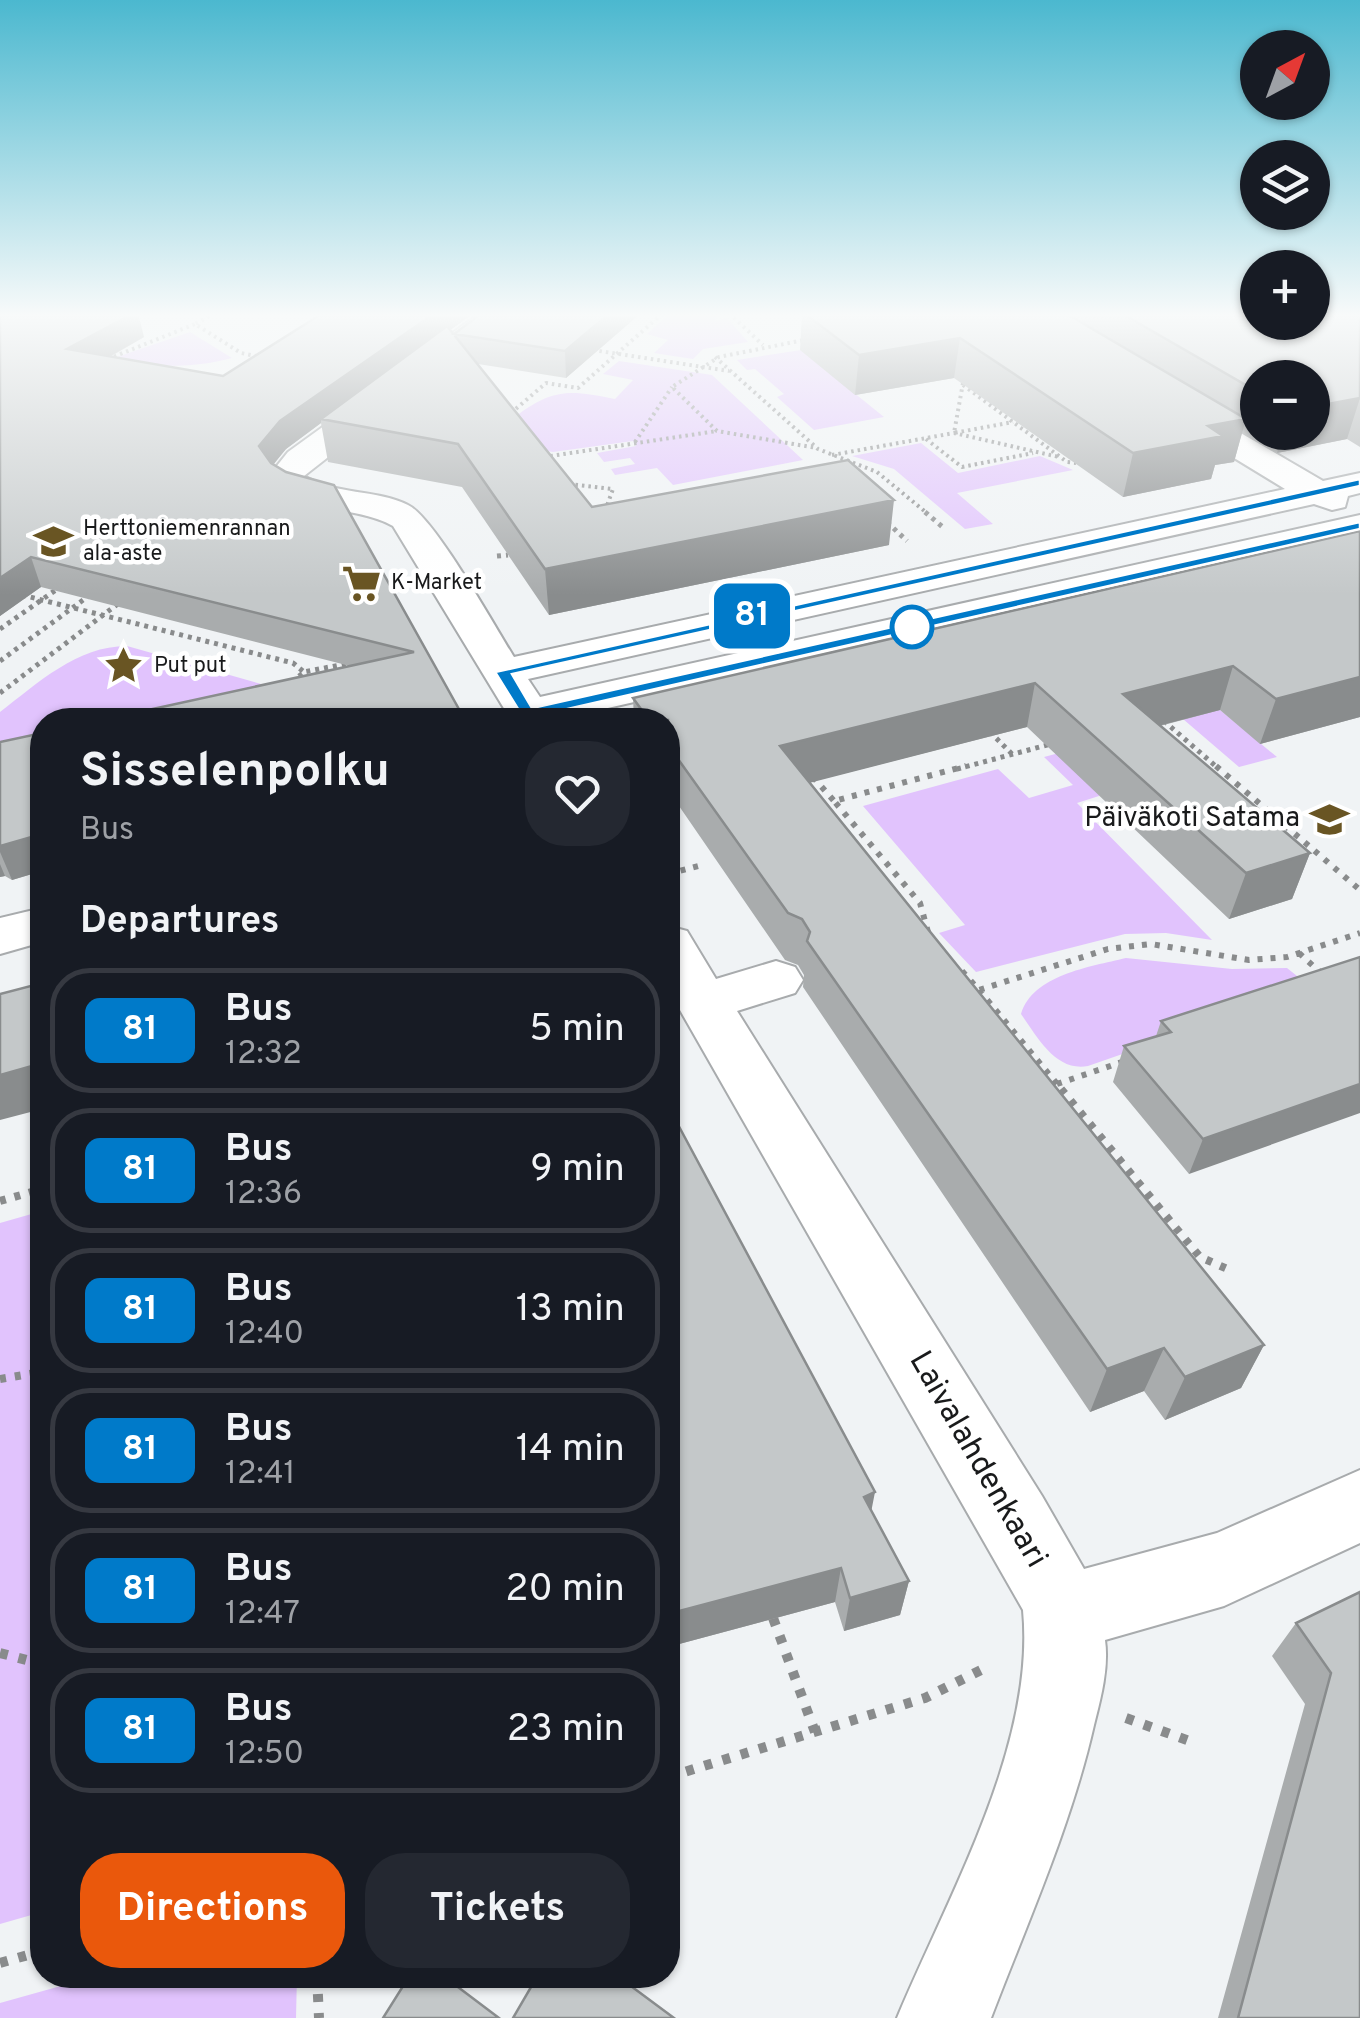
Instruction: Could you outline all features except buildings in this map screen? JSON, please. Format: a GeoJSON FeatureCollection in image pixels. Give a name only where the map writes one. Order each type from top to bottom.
{"type":"FeatureCollection","features":[{"type":"Feature","properties":{"kind":"street"},"geometry":{"type":"LineString","coordinates":[[370,407],[300,459],[285,478],[301,489],[380,506],[407,518],[525,708]]}},
{"type":"Feature","properties":{"kind":"street"},"geometry":{"type":"LineString","coordinates":[[1175,407],[1318,493],[1360,513]]}},
{"type":"Feature","properties":{"kind":"street"},"geometry":{"type":"LineString","coordinates":[[503,672],[1360,483]]}},
{"type":"Feature","properties":{"kind":"street"},"geometry":{"type":"LineString","coordinates":[[569,708],[1360,526]]}},
{"type":"Feature","properties":{"kind":"street"},"geometry":{"type":"LineString","coordinates":[[0,936],[30,929]]}},
{"type":"Feature","properties":{"kind":"street"},"geometry":{"type":"LineString","coordinates":[[685,973],[776,980]]}},
{"type":"Feature","properties":{"kind":"street","name":"Laivalahdenkaari"},"geometry":{"type":"LineString","coordinates":[[685,973],[1016,1522],[1063,1612],[1066,1654],[1051,1744],[953,2014]]}},
{"type":"Feature","properties":{"kind":"street"},"geometry":{"type":"LineString","coordinates":[[1063,1612],[1224,1569],[1360,1505]]}},
{"type":"Feature","properties":{"kind":"path"},"geometry":{"type":"LineString","coordinates":[[504,420],[519,407]]}},
{"type":"Feature","properties":{"kind":"path"},"geometry":{"type":"LineString","coordinates":[[635,444],[659,407]]}},
{"type":"Feature","properties":{"kind":"path"},"geometry":{"type":"LineString","coordinates":[[693,407],[717,431]]}},
{"type":"Feature","properties":{"kind":"path"},"geometry":{"type":"LineString","coordinates":[[771,407],[818,449],[887,480],[956,538]]}},
{"type":"Feature","properties":{"kind":"path"},"geometry":{"type":"LineString","coordinates":[[954,433],[959,407]]}},
{"type":"Feature","properties":{"kind":"path"},"geometry":{"type":"LineString","coordinates":[[994,407],[1059,457]]}},
{"type":"Feature","properties":{"kind":"path"},"geometry":{"type":"LineString","coordinates":[[830,455],[1013,422]]}},
{"type":"Feature","properties":{"kind":"path"},"geometry":{"type":"LineString","coordinates":[[551,470],[542,457],[717,431],[818,449]]}},
{"type":"Feature","properties":{"kind":"path"},"geometry":{"type":"LineString","coordinates":[[954,433],[1076,463]]}},
{"type":"Feature","properties":{"kind":"path"},"geometry":{"type":"LineString","coordinates":[[926,438],[962,467],[1038,452]]}},
{"type":"Feature","properties":{"kind":"path"},"geometry":{"type":"LineString","coordinates":[[872,482],[887,480]]}},
{"type":"Feature","properties":{"kind":"path"},"geometry":{"type":"LineString","coordinates":[[560,483],[613,489],[604,513],[594,519]]}},
{"type":"Feature","properties":{"kind":"path"},"geometry":{"type":"LineString","coordinates":[[882,517],[914,547]]}},
{"type":"Feature","properties":{"kind":"path"},"geometry":{"type":"LineString","coordinates":[[497,556],[508,554]]}},
{"type":"Feature","properties":{"kind":"path"},"geometry":{"type":"LineString","coordinates":[[0,630],[71,579]]}},
{"type":"Feature","properties":{"kind":"path"},"geometry":{"type":"LineString","coordinates":[[0,661],[102,586]]}},
{"type":"Feature","properties":{"kind":"path"},"geometry":{"type":"LineString","coordinates":[[0,693],[132,593]]}},
{"type":"Feature","properties":{"kind":"path"},"geometry":{"type":"LineString","coordinates":[[14,594],[293,663],[304,672]]}},
{"type":"Feature","properties":{"kind":"path"},"geometry":{"type":"LineString","coordinates":[[291,683],[304,672],[360,661]]}},
{"type":"Feature","properties":{"kind":"path"},"geometry":{"type":"LineString","coordinates":[[1158,716],[1360,890]]}},
{"type":"Feature","properties":{"kind":"path"},"geometry":{"type":"LineString","coordinates":[[986,728],[1012,754]]}},
{"type":"Feature","properties":{"kind":"path"},"geometry":{"type":"LineString","coordinates":[[834,801],[1067,740]]}},
{"type":"Feature","properties":{"kind":"path"},"geometry":{"type":"LineString","coordinates":[[810,773],[920,903],[929,935]]}},
{"type":"Feature","properties":{"kind":"path"},"geometry":{"type":"LineString","coordinates":[[680,871],[702,866]]}},
{"type":"Feature","properties":{"kind":"path"},"geometry":{"type":"LineString","coordinates":[[979,990],[1108,949],[1151,944],[1249,960],[1299,953],[1360,933]]}},
{"type":"Feature","properties":{"kind":"path"},"geometry":{"type":"LineString","coordinates":[[1299,953],[1324,976]]}},
{"type":"Feature","properties":{"kind":"path"},"geometry":{"type":"LineString","coordinates":[[954,962],[1200,1257],[1232,1271]]}},
{"type":"Feature","properties":{"kind":"path"},"geometry":{"type":"LineString","coordinates":[[1057,1084],[1132,1058]]}},
{"type":"Feature","properties":{"kind":"path"},"geometry":{"type":"LineString","coordinates":[[682,1178],[711,1168]]}},
{"type":"Feature","properties":{"kind":"path"},"geometry":{"type":"LineString","coordinates":[[0,1202],[30,1192]]}},
{"type":"Feature","properties":{"kind":"path"},"geometry":{"type":"LineString","coordinates":[[0,1380],[30,1374]]}},
{"type":"Feature","properties":{"kind":"path"},"geometry":{"type":"LineString","coordinates":[[774,1618],[814,1732]]}},
{"type":"Feature","properties":{"kind":"path"},"geometry":{"type":"LineString","coordinates":[[0,1653],[30,1661]]}},
{"type":"Feature","properties":{"kind":"path"},"geometry":{"type":"LineString","coordinates":[[680,1773],[925,1698]]}},
{"type":"Feature","properties":{"kind":"path"},"geometry":{"type":"LineString","coordinates":[[0,1963],[30,1954]]}},
{"type":"Feature","properties":{"kind":"path"},"geometry":{"type":"LineString","coordinates":[[318,1988],[319,2018]]}},
{"type":"Feature","properties":{"kind":"shaded area"},"geometry":{"type":"Polygon","coordinates":[[[530,407],[746,407],[803,460],[673,485],[657,468],[615,475],[611,469],[635,464],[630,458],[604,462],[597,453],[636,446],[633,441],[553,452],[526,448],[516,416],[530,407]]]}},
{"type":"Feature","properties":{"kind":"shaded area"},"geometry":{"type":"Polygon","coordinates":[[[788,407],[872,407],[884,417],[814,430],[788,407]]]}},
{"type":"Feature","properties":{"kind":"shaded area"},"geometry":{"type":"Polygon","coordinates":[[[921,443],[958,473],[1040,456],[1073,470],[957,493],[993,524],[965,529],[894,469],[852,456],[921,443]]]}},
{"type":"Feature","properties":{"kind":"shaded area"},"geometry":{"type":"Polygon","coordinates":[[[127,646],[261,684],[252,690],[170,708],[30,708],[30,739],[0,746],[0,712],[75,659],[127,646]]]}},
{"type":"Feature","properties":{"kind":"shaded area"},"geometry":{"type":"Polygon","coordinates":[[[1141,683],[1220,710],[1277,757],[1239,767],[1141,683]]]}},
{"type":"Feature","properties":{"kind":"shaded area"},"geometry":{"type":"Polygon","coordinates":[[[1115,738],[1099,796],[1077,803],[1212,940],[1166,933],[1125,934],[976,972],[939,933],[965,925],[863,806],[998,769],[1029,798],[1073,785],[1044,757],[1115,738]]]}},
{"type":"Feature","properties":{"kind":"shaded area"},"geometry":{"type":"Polygon","coordinates":[[[1126,958],[1232,969],[1287,968],[1312,988],[1088,1066],[1057,1059],[1021,1014],[1027,1001],[1037,990],[1064,975],[1126,958]]]}},
{"type":"Feature","properties":{"kind":"shaded area"},"geometry":{"type":"Polygon","coordinates":[[[30,1214],[30,1915],[0,1924],[0,1223],[30,1214]]]}},
{"type":"Feature","properties":{"kind":"shaded area"},"geometry":{"type":"Polygon","coordinates":[[[54,1988],[297,1988],[296,2018],[0,2018],[0,2003],[54,1988]]]}},
{"type":"Feature","properties":{"kind":"bus line","name":"81"},"geometry":{"type":"LineString","coordinates":[[524,708],[503,672],[1360,483]]}},
{"type":"Feature","properties":{"kind":"bus line","name":"81"},"geometry":{"type":"LineString","coordinates":[[555,708],[1360,526]]}},
{"type":"Feature","properties":{"kind":"place","name":"Herttoniemenrannan ala-aste"},"geometry":{"type":"Point","coordinates":[53,542]}},
{"type":"Feature","properties":{"kind":"place","name":"K-Market"},"geometry":{"type":"Point","coordinates":[361,583]}},
{"type":"Feature","properties":{"kind":"place","name":"Put put"},"geometry":{"type":"Point","coordinates":[124,666]}},
{"type":"Feature","properties":{"kind":"place","name":"Päiväkoti Satama"},"geometry":{"type":"Point","coordinates":[1330,819]}}]}
